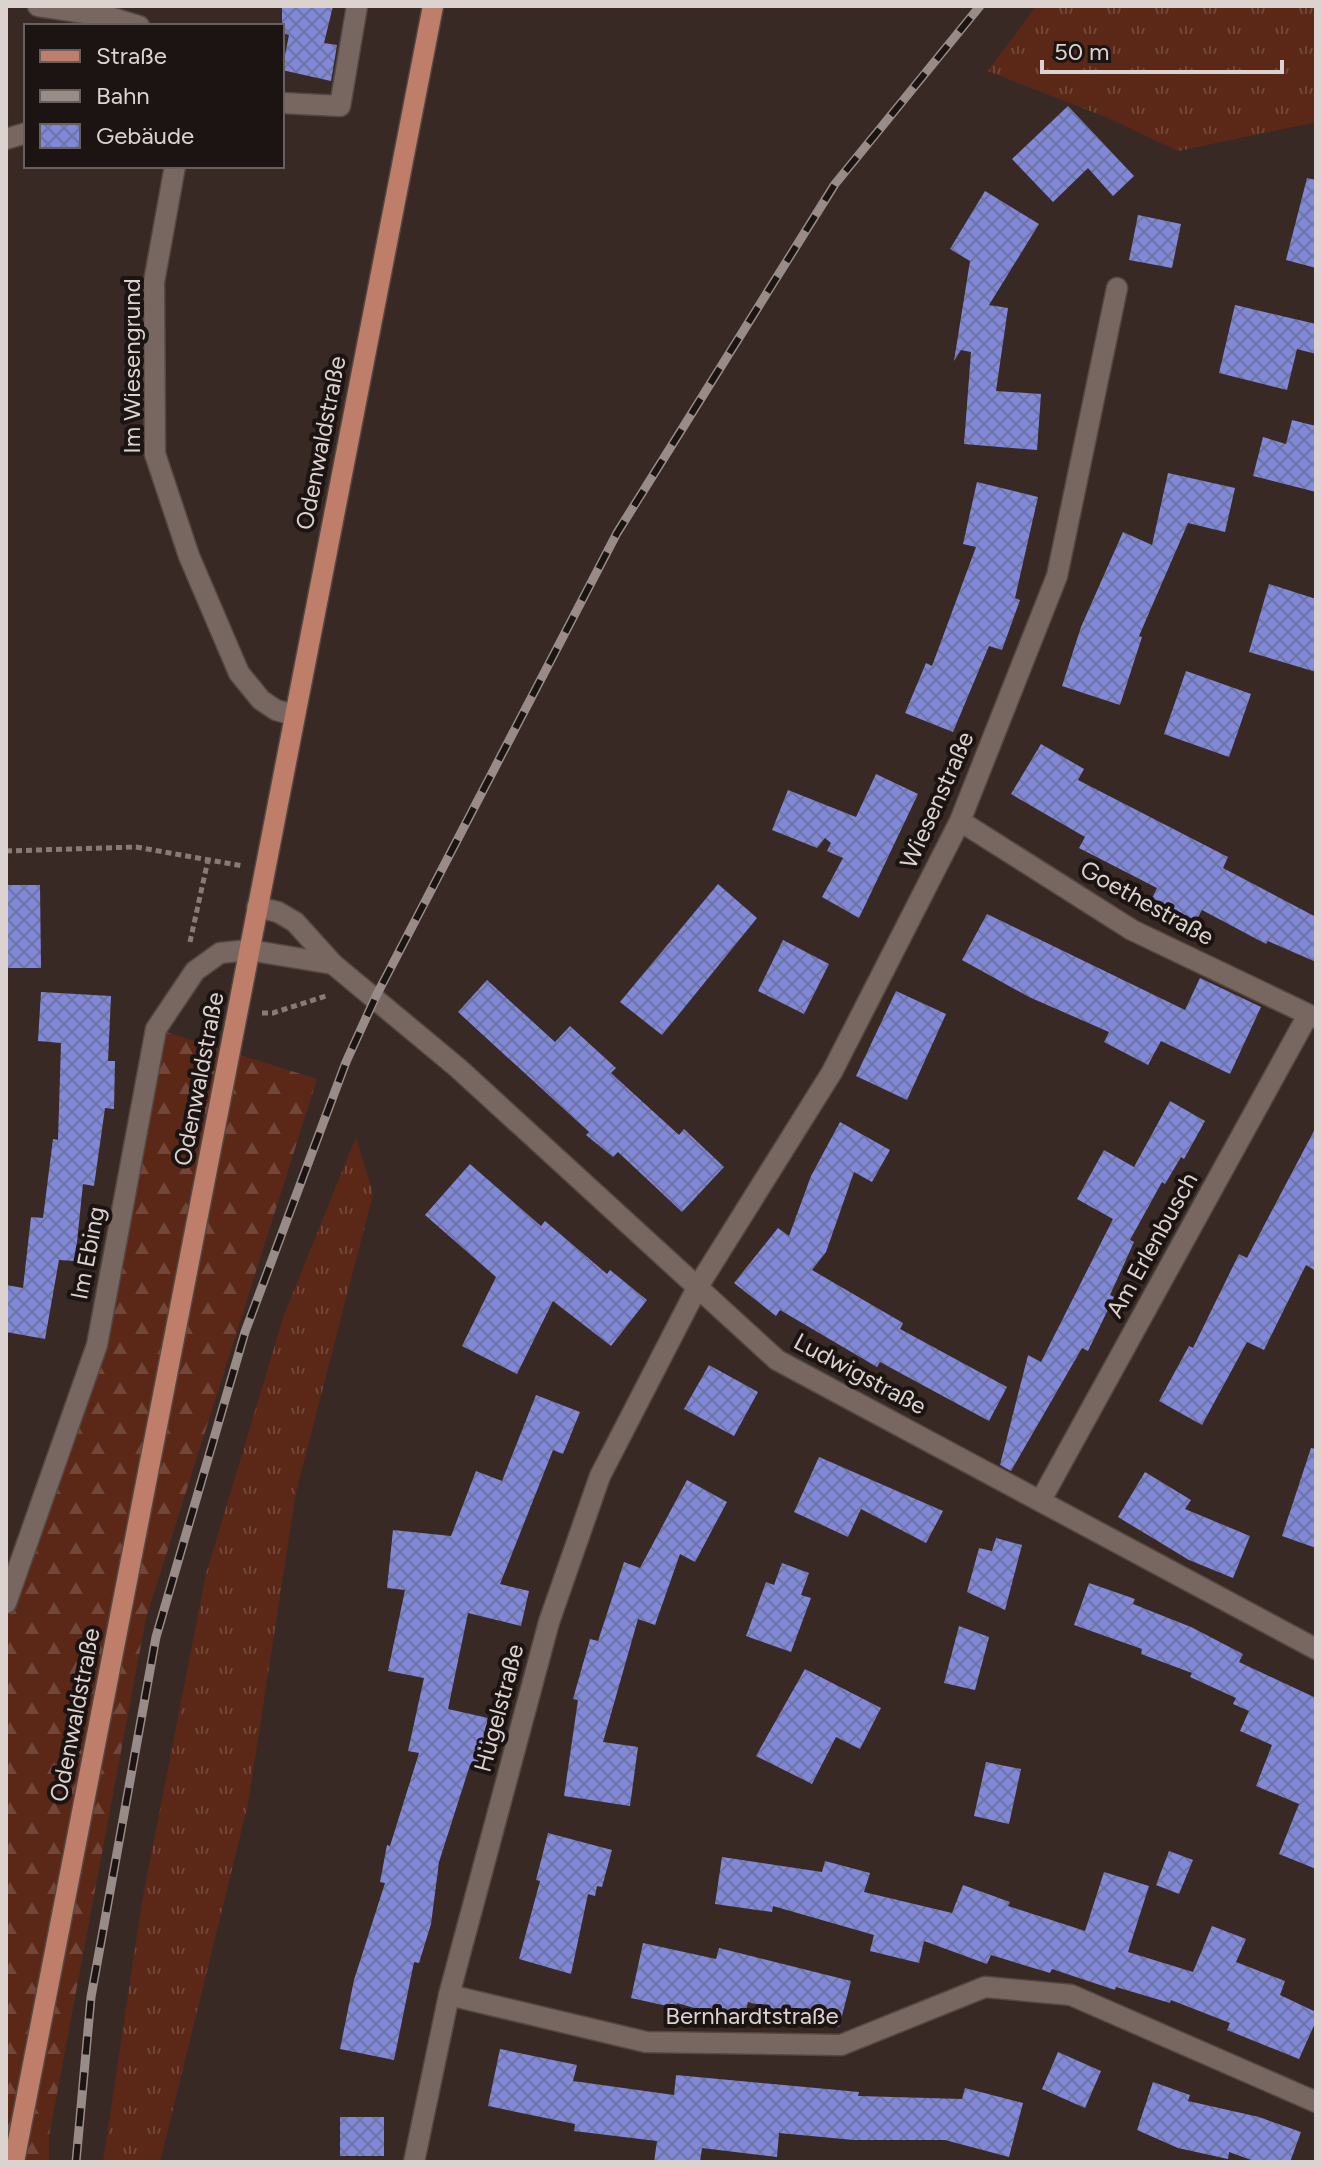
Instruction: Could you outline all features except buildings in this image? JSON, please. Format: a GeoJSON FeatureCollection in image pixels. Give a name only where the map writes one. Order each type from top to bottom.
{"type":"FeatureCollection","features":[{"type":"Feature","properties":{"kind":"main road","name":"Odenwaldstraße"},"geometry":{"type":"LineString","coordinates":[[14,2162],[433,6]]}},
{"type":"Feature","properties":{"kind":"street"},"geometry":{"type":"LineString","coordinates":[[38,6],[125,24]]}},
{"type":"Feature","properties":{"kind":"street"},"geometry":{"type":"LineString","coordinates":[[284,103],[340,106],[357,6]]}},
{"type":"Feature","properties":{"kind":"street","name":"Im Wiesengrund"},"geometry":{"type":"LineString","coordinates":[[175,168],[154,282],[155,454],[189,556],[239,673],[261,700],[276,710],[294,715]]}},
{"type":"Feature","properties":{"kind":"street","name":"Wiesenstraße"},"geometry":{"type":"LineString","coordinates":[[697,1288],[832,1072],[960,821],[1057,576],[1117,288]]}},
{"type":"Feature","properties":{"kind":"street","name":"Goethestraße"},"geometry":{"type":"LineString","coordinates":[[960,821],[1132,930],[1312,1017]]}},
{"type":"Feature","properties":{"kind":"street","name":"Ludwigstraße"},"geometry":{"type":"LineString","coordinates":[[257,907],[278,912],[295,922],[333,964],[458,1068],[777,1360],[1316,1649]]}},
{"type":"Feature","properties":{"kind":"street"},"geometry":{"type":"LineString","coordinates":[[249,950],[333,964]]}},
{"type":"Feature","properties":{"kind":"street","name":"Im Ebing"},"geometry":{"type":"LineString","coordinates":[[6,1603],[97,1345],[156,1029],[191,976],[220,953],[249,950]]}},
{"type":"Feature","properties":{"kind":"street","name":"Am Erlenbusch"},"geometry":{"type":"LineString","coordinates":[[1041,1500],[1312,1017]]}},
{"type":"Feature","properties":{"kind":"street","name":"Hügelstraße"},"geometry":{"type":"LineString","coordinates":[[414,2162],[449,1995],[549,1622],[600,1476],[697,1288]]}},
{"type":"Feature","properties":{"kind":"street","name":"Bernhardtstraße"},"geometry":{"type":"LineString","coordinates":[[449,1995],[646,2042],[841,2045],[985,1987],[1071,1995],[1316,2102]]}},
{"type":"Feature","properties":{"kind":"path"},"geometry":{"type":"LineString","coordinates":[[6,851],[136,847],[264,870]]}},
{"type":"Feature","properties":{"kind":"path"},"geometry":{"type":"LineString","coordinates":[[191,976],[190,934],[202,895],[208,860]]}},
{"type":"Feature","properties":{"kind":"path"},"geometry":{"type":"LineString","coordinates":[[238,1012],[273,1013],[341,991]]}},
{"type":"Feature","properties":{"kind":"green space"},"geometry":{"type":"Polygon","coordinates":[[[1036,6],[1316,6],[1316,122],[1178,151],[1108,118],[988,71],[1036,6]]]}},
{"type":"Feature","properties":{"kind":"green space"},"geometry":{"type":"Polygon","coordinates":[[[156,1029],[317,1079],[146,1618],[49,2136],[49,2162],[6,2162],[6,1603],[97,1345],[156,1029]]]}},
{"type":"Feature","properties":{"kind":"green space"},"geometry":{"type":"Polygon","coordinates":[[[356,1137],[373,1194],[296,1492],[248,1804],[160,2162],[103,2162],[142,1902],[206,1574],[284,1315],[356,1137]]]}},
{"type":"Feature","properties":{"kind":"railway"},"geometry":{"type":"LineString","coordinates":[[76,2162],[91,1997],[156,1637],[245,1332],[346,1062],[376,996],[617,533],[835,184],[980,6]]}}]}
